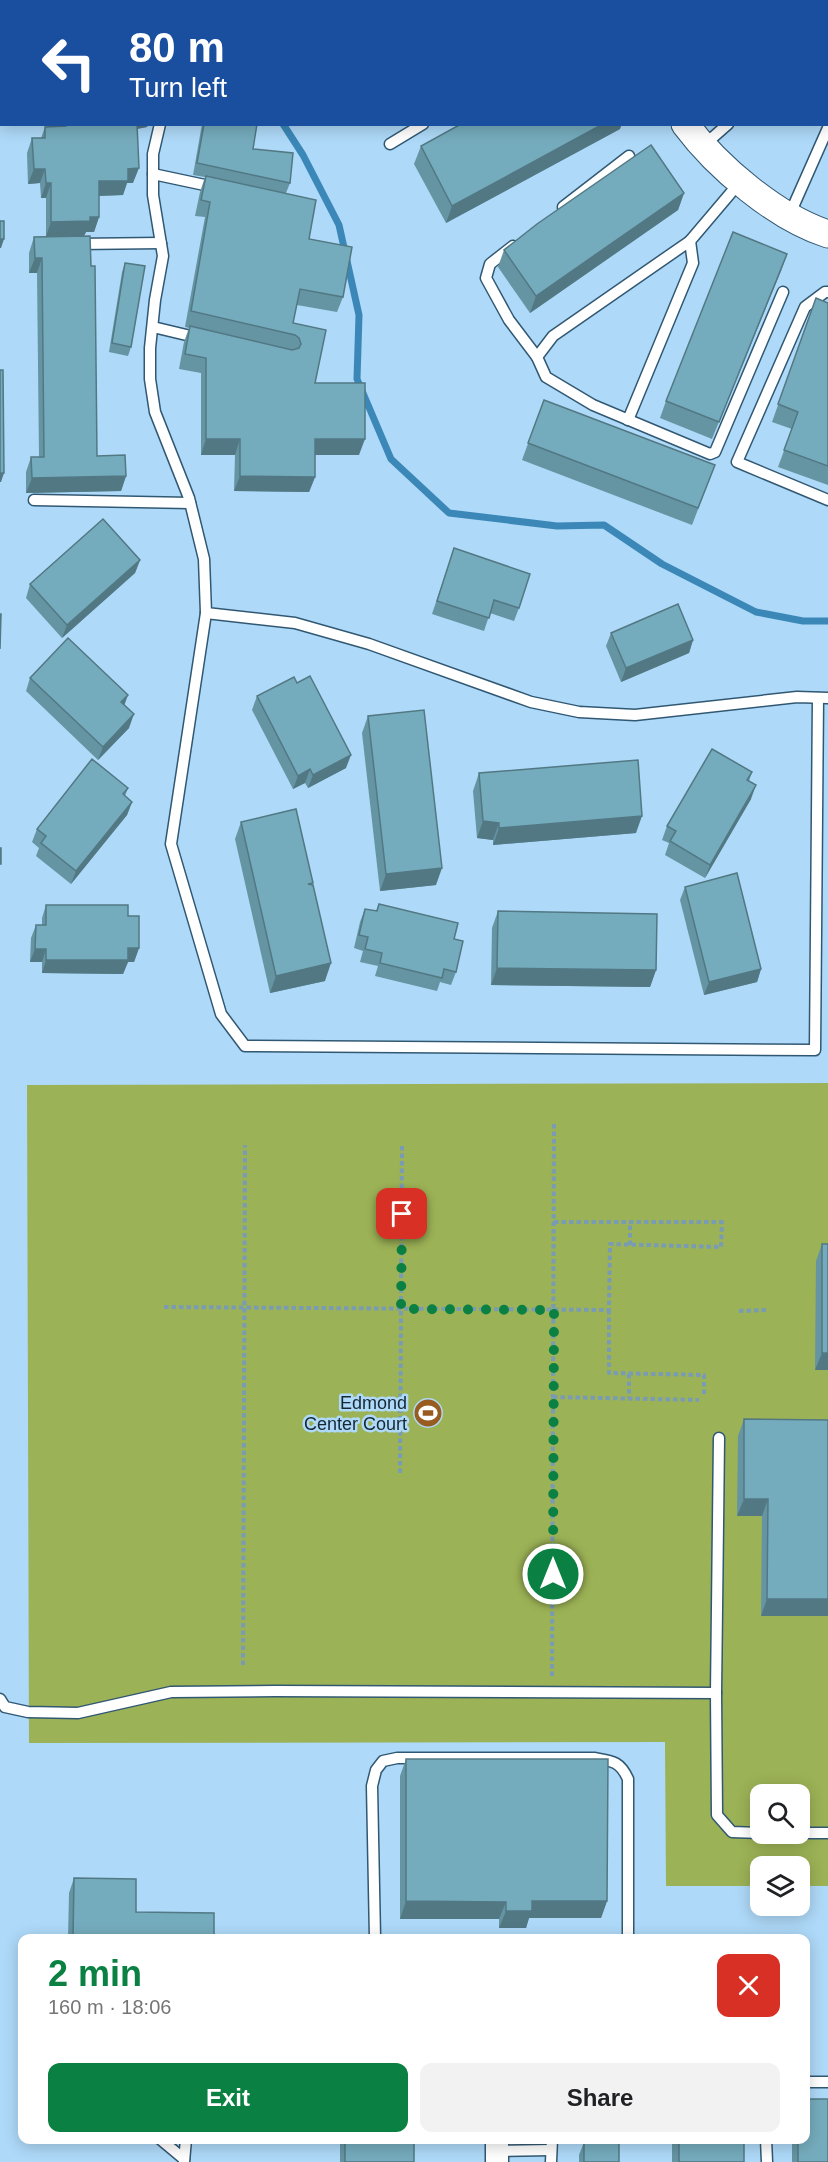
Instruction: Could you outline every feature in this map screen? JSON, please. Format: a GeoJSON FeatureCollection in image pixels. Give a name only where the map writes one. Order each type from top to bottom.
{"type":"FeatureCollection","features":[{"type":"Feature","properties":{"kind":"street"},"geometry":{"type":"LineString","coordinates":[[686,126],[702,147],[740,181],[789,216],[828,234]]}},
{"type":"Feature","properties":{"kind":"lane"},"geometry":{"type":"LineString","coordinates":[[160,126],[153,154],[153,195],[163,256],[153,327],[150,379],[155,412],[190,503],[204,559],[206,613],[171,844],[220,1014],[245,1046],[815,1050],[823,698],[797,697],[635,715],[579,712],[531,702],[369,644],[295,623],[206,613]]}},
{"type":"Feature","properties":{"kind":"lane"},"geometry":{"type":"LineString","coordinates":[[390,144],[420,126]]}},
{"type":"Feature","properties":{"kind":"lane"},"geometry":{"type":"LineString","coordinates":[[702,147],[726,126]]}},
{"type":"Feature","properties":{"kind":"lane"},"geometry":{"type":"LineString","coordinates":[[789,216],[828,128]]}},
{"type":"Feature","properties":{"kind":"lane"},"geometry":{"type":"LineString","coordinates":[[555,214],[628,156]]}},
{"type":"Feature","properties":{"kind":"lane"},"geometry":{"type":"LineString","coordinates":[[153,174],[222,189]]}},
{"type":"Feature","properties":{"kind":"lane"},"geometry":{"type":"LineString","coordinates":[[537,357],[553,336],[690,241],[740,181]]}},
{"type":"Feature","properties":{"kind":"lane"},"geometry":{"type":"LineString","coordinates":[[628,420],[693,263],[690,241]]}},
{"type":"Feature","properties":{"kind":"lane"},"geometry":{"type":"LineString","coordinates":[[518,242],[490,264],[486,279],[509,320],[537,357],[546,377],[592,405],[705,453],[716,452],[783,292]]}},
{"type":"Feature","properties":{"kind":"lane"},"geometry":{"type":"LineString","coordinates":[[69,244],[161,243]]}},
{"type":"Feature","properties":{"kind":"lane"},"geometry":{"type":"LineString","coordinates":[[828,292],[805,307],[736,462],[828,500]]}},
{"type":"Feature","properties":{"kind":"lane"},"geometry":{"type":"LineString","coordinates":[[153,327],[209,340]]}},
{"type":"Feature","properties":{"kind":"lane"},"geometry":{"type":"LineString","coordinates":[[34,500],[190,503]]}},
{"type":"Feature","properties":{"kind":"lane"},"geometry":{"type":"LineString","coordinates":[[719,1438],[717,1815],[732,1832],[750,1833]]}},
{"type":"Feature","properties":{"kind":"lane"},"geometry":{"type":"LineString","coordinates":[[0,1699],[4,1707],[28,1712],[78,1713],[171,1692],[716,1693]]}},
{"type":"Feature","properties":{"kind":"lane"},"geometry":{"type":"LineString","coordinates":[[375,1934],[372,1786],[376,1770],[383,1761],[397,1758],[594,1758],[611,1761],[623,1767],[628,1779],[628,1934]]}},
{"type":"Feature","properties":{"kind":"lane"},"geometry":{"type":"LineString","coordinates":[[810,1833],[828,1833]]}},
{"type":"Feature","properties":{"kind":"lane"},"geometry":{"type":"LineString","coordinates":[[810,2082],[828,2082]]}},
{"type":"Feature","properties":{"kind":"lane"},"geometry":{"type":"LineString","coordinates":[[166,2144],[184,2160]]}},
{"type":"Feature","properties":{"kind":"lane"},"geometry":{"type":"LineString","coordinates":[[184,2160],[186,2144]]}},
{"type":"Feature","properties":{"kind":"lane"},"geometry":{"type":"LineString","coordinates":[[766,2144],[767,2162]]}},
{"type":"Feature","properties":{"kind":"lane"},"geometry":{"type":"LineString","coordinates":[[497,2151],[551,2145],[551,2162]]}},
{"type":"Feature","properties":{"kind":"path"},"geometry":{"type":"LineString","coordinates":[[552,1692],[554,1123]]}},
{"type":"Feature","properties":{"kind":"path"},"geometry":{"type":"LineString","coordinates":[[400,1473],[402,1143]]}},
{"type":"Feature","properties":{"kind":"path"},"geometry":{"type":"LineString","coordinates":[[243,1665],[245,1145]]}},
{"type":"Feature","properties":{"kind":"path"},"geometry":{"type":"LineString","coordinates":[[554,1222],[724,1222],[721,1247],[610,1244],[609,1373],[704,1375],[704,1397]]}},
{"type":"Feature","properties":{"kind":"path"},"geometry":{"type":"LineString","coordinates":[[630,1222],[630,1245]]}},
{"type":"Feature","properties":{"kind":"path"},"geometry":{"type":"LineString","coordinates":[[164,1307],[609,1310]]}},
{"type":"Feature","properties":{"kind":"path"},"geometry":{"type":"LineString","coordinates":[[739,1311],[767,1310]]}},
{"type":"Feature","properties":{"kind":"path"},"geometry":{"type":"LineString","coordinates":[[629,1374],[629,1398]]}},
{"type":"Feature","properties":{"kind":"path"},"geometry":{"type":"LineString","coordinates":[[553,1397],[699,1400]]}},
{"type":"Feature","properties":{"kind":"green space","name":"Edmond Center Court"},"geometry":{"type":"Polygon","coordinates":[[[828,1083],[828,1886],[810,1886],[810,1856],[750,1856],[750,1886],[666,1886],[665,1742],[29,1743],[27,1085],[828,1083]]]}},
{"type":"Feature","properties":{"kind":"building"},"geometry":{"type":"Polygon","coordinates":[[[137,126],[139,168],[128,169],[128,181],[99,181],[99,217],[90,217],[90,221],[51,222],[51,183],[46,183],[45,169],[34,169],[32,138],[45,138],[45,127],[137,126]]]}},
{"type":"Feature","properties":{"kind":"building"},"geometry":{"type":"Polygon","coordinates":[[[204,126],[257,126],[253,149],[293,153],[290,183],[197,163],[204,126]]]}},
{"type":"Feature","properties":{"kind":"building"},"geometry":{"type":"Polygon","coordinates":[[[457,126],[599,126],[452,206],[421,146],[457,126]]]}},
{"type":"Feature","properties":{"kind":"building"},"geometry":{"type":"Polygon","coordinates":[[[651,145],[684,193],[536,296],[504,250],[537,224],[651,145]]]}},
{"type":"Feature","properties":{"kind":"building"},"geometry":{"type":"Polygon","coordinates":[[[206,176],[316,200],[309,239],[352,247],[343,297],[300,289],[293,323],[326,330],[315,383],[365,383],[365,439],[315,439],[315,477],[240,476],[240,439],[206,439],[206,358],[185,354],[190,326],[292,350],[299,348],[301,344],[295,335],[191,311],[210,202],[201,200],[206,176]]]}},
{"type":"Feature","properties":{"kind":"building"},"geometry":{"type":"Polygon","coordinates":[[[0,221],[4,221],[4,239],[0,239],[0,221]]]}},
{"type":"Feature","properties":{"kind":"building"},"geometry":{"type":"Polygon","coordinates":[[[733,232],[787,254],[719,422],[666,401],[733,232]]]}},
{"type":"Feature","properties":{"kind":"building"},"geometry":{"type":"Polygon","coordinates":[[[90,236],[91,266],[95,266],[97,456],[125,455],[126,476],[32,478],[31,457],[44,457],[42,258],[35,258],[34,237],[90,236]]]}},
{"type":"Feature","properties":{"kind":"building"},"geometry":{"type":"Polygon","coordinates":[[[125,263],[145,266],[131,347],[112,343],[125,263]]]}},
{"type":"Feature","properties":{"kind":"building"},"geometry":{"type":"Polygon","coordinates":[[[816,298],[828,303],[828,466],[784,450],[798,412],[778,404],[816,298]]]}},
{"type":"Feature","properties":{"kind":"building"},"geometry":{"type":"Polygon","coordinates":[[[0,370],[3,370],[4,473],[0,473],[0,370]]]}},
{"type":"Feature","properties":{"kind":"building"},"geometry":{"type":"Polygon","coordinates":[[[544,400],[715,465],[698,508],[528,443],[544,400]]]}},
{"type":"Feature","properties":{"kind":"building"},"geometry":{"type":"Polygon","coordinates":[[[103,519],[140,560],[67,625],[30,584],[103,519]]]}},
{"type":"Feature","properties":{"kind":"building"},"geometry":{"type":"Polygon","coordinates":[[[454,548],[530,574],[519,608],[494,600],[489,618],[437,601],[454,548]]]}},
{"type":"Feature","properties":{"kind":"building"},"geometry":{"type":"Polygon","coordinates":[[[678,604],[693,640],[626,668],[611,633],[678,604]]]}},
{"type":"Feature","properties":{"kind":"building"},"geometry":{"type":"Polygon","coordinates":[[[68,638],[128,695],[121,702],[134,714],[103,747],[30,678],[68,638]]]}},
{"type":"Feature","properties":{"kind":"building"},"geometry":{"type":"Polygon","coordinates":[[[310,676],[351,755],[313,775],[310,769],[298,776],[257,696],[294,677],[297,683],[310,676]]]}},
{"type":"Feature","properties":{"kind":"building"},"geometry":{"type":"Polygon","coordinates":[[[424,710],[442,868],[386,874],[368,716],[424,710]]]}},
{"type":"Feature","properties":{"kind":"building"},"geometry":{"type":"Polygon","coordinates":[[[712,749],[752,772],[747,780],[756,785],[710,865],[670,841],[676,831],[667,826],[712,749]]]}},
{"type":"Feature","properties":{"kind":"building"},"geometry":{"type":"Polygon","coordinates":[[[92,759],[128,788],[123,794],[132,802],[76,871],[41,843],[46,836],[37,829],[92,759]]]}},
{"type":"Feature","properties":{"kind":"building"},"geometry":{"type":"Polygon","coordinates":[[[638,760],[642,816],[499,828],[499,823],[483,821],[479,773],[638,760]]]}},
{"type":"Feature","properties":{"kind":"building"},"geometry":{"type":"Polygon","coordinates":[[[296,809],[313,883],[308,884],[313,885],[331,963],[276,976],[241,822],[296,809]]]}},
{"type":"Feature","properties":{"kind":"building"},"geometry":{"type":"Polygon","coordinates":[[[737,873],[761,969],[709,982],[685,887],[737,873]]]}},
{"type":"Feature","properties":{"kind":"building"},"geometry":{"type":"Polygon","coordinates":[[[379,904],[458,923],[454,939],[463,941],[456,972],[444,969],[442,978],[380,963],[382,953],[365,949],[368,937],[359,935],[365,909],[377,911],[379,904]]]}},
{"type":"Feature","properties":{"kind":"building"},"geometry":{"type":"Polygon","coordinates":[[[46,905],[128,905],[128,916],[139,916],[139,948],[128,948],[128,960],[46,960],[46,949],[35,949],[36,925],[46,925],[46,905]]]}},
{"type":"Feature","properties":{"kind":"building"},"geometry":{"type":"Polygon","coordinates":[[[498,911],[657,914],[656,970],[497,968],[498,911]]]}},
{"type":"Feature","properties":{"kind":"building"},"geometry":{"type":"Polygon","coordinates":[[[822,1244],[828,1244],[828,1353],[822,1353],[822,1244]]]}},
{"type":"Feature","properties":{"kind":"building"},"geometry":{"type":"Polygon","coordinates":[[[744,1419],[828,1420],[828,1599],[767,1599],[768,1499],[744,1499],[744,1419]]]}},
{"type":"Feature","properties":{"kind":"building"},"geometry":{"type":"Polygon","coordinates":[[[406,1759],[608,1759],[607,1901],[532,1901],[532,1911],[506,1911],[506,1902],[406,1901],[406,1759]]]}},
{"type":"Feature","properties":{"kind":"building"},"geometry":{"type":"Polygon","coordinates":[[[74,1878],[136,1879],[136,1912],[214,1913],[214,1934],[73,1934],[74,1878]]]}},
{"type":"Feature","properties":{"kind":"building"},"geometry":{"type":"Polygon","coordinates":[[[810,2099],[828,2099],[828,2162],[798,2162],[798,2144],[810,2144],[810,2099]]]}},
{"type":"Feature","properties":{"kind":"building"},"geometry":{"type":"Polygon","coordinates":[[[345,2144],[414,2144],[414,2162],[345,2162],[345,2144]]]}},
{"type":"Feature","properties":{"kind":"building"},"geometry":{"type":"Polygon","coordinates":[[[584,2144],[619,2144],[619,2162],[584,2162],[584,2144]]]}},
{"type":"Feature","properties":{"kind":"building"},"geometry":{"type":"Polygon","coordinates":[[[679,2144],[744,2144],[744,2162],[679,2162],[679,2144]]]}},
{"type":"Feature","properties":{"kind":"waterway"},"geometry":{"type":"LineString","coordinates":[[284,126],[303,155],[339,225],[359,315],[357,379],[391,459],[449,513],[557,526],[604,525],[662,564],[756,612],[803,621],[828,621]]}},
{"type":"Feature","properties":{"kind":"place","name":"Edmond Center Court"},"geometry":{"type":"Point","coordinates":[428,1413]}},
{"type":"Feature","properties":{"kind":"route"},"geometry":{"type":"LineString","coordinates":[[402,1214],[401,1309],[554,1310],[553,1574]]}}]}
